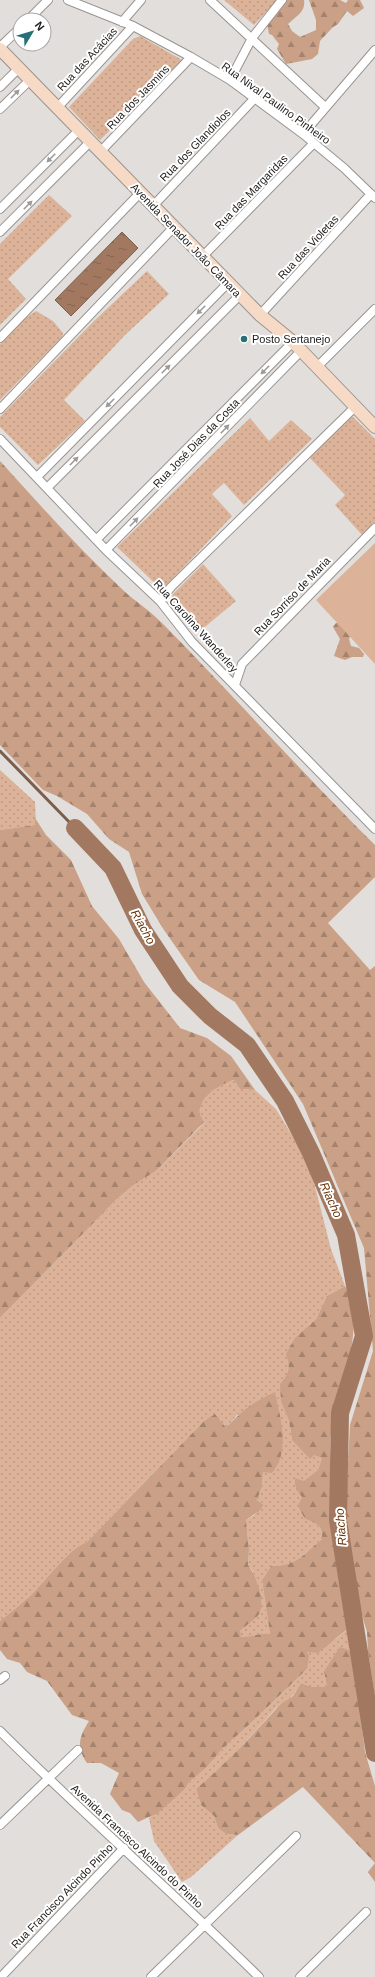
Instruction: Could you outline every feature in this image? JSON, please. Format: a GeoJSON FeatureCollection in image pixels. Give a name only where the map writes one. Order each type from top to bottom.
{"type":"FeatureCollection","features":[{"type":"Feature","properties":{"kind":"main road","name":"Avenida Senador João Câmara"},"geometry":{"type":"LineString","coordinates":[[0,48],[228,283],[260,315],[293,342],[355,407],[374,423]]}},
{"type":"Feature","properties":{"kind":"street"},"geometry":{"type":"LineString","coordinates":[[36,12],[48,0]]}},
{"type":"Feature","properties":{"kind":"street","name":"Rua Nival Paulino Pinheiro"},"geometry":{"type":"LineString","coordinates":[[68,0],[133,26],[230,80],[254,99],[304,134],[373,196]]}},
{"type":"Feature","properties":{"kind":"street"},"geometry":{"type":"LineString","coordinates":[[122,22],[141,0]]}},
{"type":"Feature","properties":{"kind":"street"},"geometry":{"type":"LineString","coordinates":[[210,0],[325,107]]}},
{"type":"Feature","properties":{"kind":"street"},"geometry":{"type":"LineString","coordinates":[[230,80],[252,38],[282,0]]}},
{"type":"Feature","properties":{"kind":"street","name":"Rua das Acácias"},"geometry":{"type":"LineString","coordinates":[[57,108],[133,26]]}},
{"type":"Feature","properties":{"kind":"street"},"geometry":{"type":"LineString","coordinates":[[0,48],[12,36]]}},
{"type":"Feature","properties":{"kind":"street"},"geometry":{"type":"LineString","coordinates":[[304,134],[325,107],[375,50]]}},
{"type":"Feature","properties":{"kind":"street","name":"Rua dos Jasmins"},"geometry":{"type":"LineString","coordinates":[[100,152],[191,57]]}},
{"type":"Feature","properties":{"kind":"street"},"geometry":{"type":"LineString","coordinates":[[0,87],[19,68]]}},
{"type":"Feature","properties":{"kind":"street"},"geometry":{"type":"LineString","coordinates":[[0,109],[30,80]]}},
{"type":"Feature","properties":{"kind":"street","name":"Rua dos Glandiolos"},"geometry":{"type":"LineString","coordinates":[[153,206],[254,99]]}},
{"type":"Feature","properties":{"kind":"street"},"geometry":{"type":"LineString","coordinates":[[0,209],[79,130]]}},
{"type":"Feature","properties":{"kind":"street"},"geometry":{"type":"LineString","coordinates":[[0,232],[90,142]]}},
{"type":"Feature","properties":{"kind":"street","name":"Rua das Margaridas"},"geometry":{"type":"LineString","coordinates":[[203,256],[314,143]]}},
{"type":"Feature","properties":{"kind":"street"},"geometry":{"type":"LineString","coordinates":[[0,338],[140,193]]}},
{"type":"Feature","properties":{"kind":"street","name":"Rua das Violetas"},"geometry":{"type":"LineString","coordinates":[[260,315],[373,196]]}},
{"type":"Feature","properties":{"kind":"street"},"geometry":{"type":"LineString","coordinates":[[0,410],[174,227]]}},
{"type":"Feature","properties":{"kind":"street"},"geometry":{"type":"LineString","coordinates":[[37,477],[228,283]]}},
{"type":"Feature","properties":{"kind":"street"},"geometry":{"type":"LineString","coordinates":[[47,488],[240,295]]}},
{"type":"Feature","properties":{"kind":"street"},"geometry":{"type":"LineString","coordinates":[[317,367],[375,309]]}},
{"type":"Feature","properties":{"kind":"street","name":"Rua José Dias da Costa"},"geometry":{"type":"LineString","coordinates":[[97,539],[293,342]]}},
{"type":"Feature","properties":{"kind":"street","name":"Rua José Dias da Costa"},"geometry":{"type":"LineString","coordinates":[[106,550],[302,351]]}},
{"type":"Feature","properties":{"kind":"street"},"geometry":{"type":"LineString","coordinates":[[160,601],[171,587],[355,407]]}},
{"type":"Feature","properties":{"kind":"street","name":"Rua Carolina Wanderley"},"geometry":{"type":"LineString","coordinates":[[0,439],[106,550],[160,601],[192,642],[375,829]]}},
{"type":"Feature","properties":{"kind":"street","name":"Rua Sorriso de Maria"},"geometry":{"type":"LineString","coordinates":[[235,686],[242,664],[375,528]]}},
{"type":"Feature","properties":{"kind":"street","name":"Avenida Francisco Alcindo do Pinho"},"geometry":{"type":"LineString","coordinates":[[0,1731],[48,1779],[205,1923],[259,1977]]}},
{"type":"Feature","properties":{"kind":"street"},"geometry":{"type":"LineString","coordinates":[[0,1825],[78,1750]]}},
{"type":"Feature","properties":{"kind":"street"},"geometry":{"type":"LineString","coordinates":[[151,1977],[296,1836]]}},
{"type":"Feature","properties":{"kind":"street","name":"Rua Francisco Alcindo Pinho"},"geometry":{"type":"LineString","coordinates":[[2,1977],[124,1848]]}},
{"type":"Feature","properties":{"kind":"street"},"geometry":{"type":"LineString","coordinates":[[300,1977],[366,1912]]}},
{"type":"Feature","properties":{"kind":"shaded area"},"geometry":{"type":"Polygon","coordinates":[[[224,0],[277,0],[254,25],[224,0]]]}},
{"type":"Feature","properties":{"kind":"shaded area"},"geometry":{"type":"Polygon","coordinates":[[[140,36],[182,60],[100,140],[69,107],[133,39],[140,36]]]}},
{"type":"Feature","properties":{"kind":"shaded area"},"geometry":{"type":"Polygon","coordinates":[[[49,195],[72,216],[8,279],[26,299],[0,325],[0,244],[49,195]]]}},
{"type":"Feature","properties":{"kind":"shaded area"},"geometry":{"type":"Polygon","coordinates":[[[147,271],[169,294],[125,335],[64,400],[85,421],[38,465],[0,427],[0,417],[93,322],[147,271]]]}},
{"type":"Feature","properties":{"kind":"shaded area"},"geometry":{"type":"Polygon","coordinates":[[[36,311],[53,321],[63,333],[62,337],[0,400],[0,344],[24,319],[36,311]]]}},
{"type":"Feature","properties":{"kind":"shaded area"},"geometry":{"type":"Polygon","coordinates":[[[351,415],[375,439],[375,524],[363,536],[335,505],[345,495],[310,458],[337,427],[351,415]]]}},
{"type":"Feature","properties":{"kind":"shaded area"},"geometry":{"type":"Polygon","coordinates":[[[250,418],[269,441],[291,420],[312,439],[244,505],[224,483],[212,494],[232,516],[162,590],[117,547],[250,418]]]}},
{"type":"Feature","properties":{"kind":"shaded area"},"geometry":{"type":"Polygon","coordinates":[[[375,543],[375,664],[316,600],[375,543]]]}},
{"type":"Feature","properties":{"kind":"shaded area"},"geometry":{"type":"Polygon","coordinates":[[[203,564],[236,601],[200,631],[170,600],[173,594],[203,564]]]}},
{"type":"Feature","properties":{"kind":"shaded area"},"geometry":{"type":"Polygon","coordinates":[[[0,770],[35,802],[36,825],[0,830],[0,770]]]}},
{"type":"Feature","properties":{"kind":"shaded area"},"geometry":{"type":"Polygon","coordinates":[[[234,1080],[240,1089],[255,1090],[276,1109],[296,1142],[312,1175],[331,1249],[345,1286],[327,1296],[316,1319],[310,1324],[290,1362],[281,1402],[289,1421],[292,1440],[322,1458],[318,1470],[304,1482],[294,1479],[296,1490],[302,1497],[305,1519],[313,1522],[320,1528],[322,1539],[300,1558],[287,1564],[271,1566],[262,1580],[270,1634],[241,1637],[239,1631],[248,1624],[261,1604],[252,1570],[248,1566],[249,1550],[246,1520],[253,1516],[264,1505],[257,1500],[262,1487],[263,1471],[238,1414],[226,1428],[203,1422],[87,1542],[80,1545],[65,1558],[31,1595],[0,1621],[0,1318],[118,1198],[135,1184],[156,1171],[204,1123],[200,1114],[200,1108],[206,1096],[223,1084],[234,1080]]]}},
{"type":"Feature","properties":{"kind":"shaded area"},"geometry":{"type":"Polygon","coordinates":[[[351,1626],[352,1637],[349,1650],[340,1648],[324,1671],[327,1687],[312,1687],[301,1683],[295,1693],[277,1707],[237,1750],[196,1789],[201,1805],[214,1816],[218,1828],[226,1834],[238,1835],[191,1877],[182,1882],[154,1841],[149,1818],[185,1789],[189,1782],[206,1768],[222,1749],[307,1669],[307,1651],[311,1652],[337,1638],[351,1626]]]}},
{"type":"Feature","properties":{"kind":"green space"},"geometry":{"type":"Polygon","coordinates":[[[285,0],[304,0],[302,11],[288,24],[292,31],[300,37],[316,30],[316,20],[309,0],[340,0],[346,3],[348,0],[360,0],[364,8],[353,16],[347,11],[338,24],[333,27],[320,41],[318,54],[312,59],[286,64],[277,49],[279,44],[272,35],[269,34],[267,24],[285,0]]]}},
{"type":"Feature","properties":{"kind":"green space"},"geometry":{"type":"Polygon","coordinates":[[[0,461],[92,560],[124,591],[161,622],[320,790],[375,845],[375,877],[328,923],[370,970],[375,966],[375,1697],[368,1651],[367,1632],[359,1605],[345,1523],[350,1425],[373,1351],[364,1248],[303,1104],[235,1002],[199,980],[164,930],[142,894],[129,852],[109,839],[87,814],[57,796],[43,790],[0,745],[0,461]]]}},
{"type":"Feature","properties":{"kind":"green space"},"geometry":{"type":"Polygon","coordinates":[[[336,623],[339,623],[351,635],[349,639],[351,646],[359,648],[364,654],[363,657],[352,657],[345,660],[334,656],[340,639],[333,627],[336,623]]]}},
{"type":"Feature","properties":{"kind":"green space"},"geometry":{"type":"Polygon","coordinates":[[[35,818],[46,835],[71,860],[92,906],[119,939],[144,982],[180,1028],[207,1038],[231,1056],[255,1090],[240,1089],[234,1080],[211,1092],[202,1102],[200,1108],[200,1114],[204,1122],[156,1171],[135,1184],[118,1198],[0,1318],[0,830],[35,825],[35,818]]]}},
{"type":"Feature","properties":{"kind":"green space"},"geometry":{"type":"Polygon","coordinates":[[[345,1286],[352,1302],[354,1319],[353,1338],[334,1416],[330,1447],[335,1529],[351,1626],[318,1653],[307,1652],[309,1656],[307,1669],[222,1749],[206,1768],[189,1782],[185,1789],[158,1813],[138,1822],[130,1813],[122,1810],[110,1794],[119,1773],[101,1763],[87,1763],[81,1752],[81,1737],[89,1721],[72,1715],[47,1681],[27,1672],[20,1663],[7,1659],[0,1650],[0,1621],[31,1595],[65,1558],[80,1545],[87,1542],[203,1422],[215,1414],[226,1428],[237,1416],[249,1407],[275,1392],[281,1423],[283,1444],[281,1455],[278,1464],[272,1473],[263,1472],[262,1487],[257,1500],[264,1505],[259,1511],[246,1520],[249,1550],[248,1565],[254,1575],[259,1589],[261,1596],[261,1609],[253,1621],[240,1631],[241,1637],[270,1634],[262,1580],[271,1566],[287,1564],[300,1558],[322,1539],[320,1528],[316,1524],[305,1519],[298,1506],[302,1497],[296,1490],[294,1478],[304,1481],[318,1470],[322,1458],[314,1455],[310,1459],[292,1440],[289,1421],[281,1402],[280,1384],[287,1374],[289,1366],[286,1354],[295,1338],[316,1319],[327,1296],[345,1286]]]}},
{"type":"Feature","properties":{"kind":"green space"},"geometry":{"type":"Polygon","coordinates":[[[340,1647],[349,1650],[354,1659],[365,1752],[375,1786],[375,1863],[303,1787],[238,1835],[226,1834],[218,1828],[214,1816],[201,1805],[196,1789],[257,1730],[280,1705],[293,1696],[301,1683],[312,1687],[327,1687],[324,1671],[340,1647]]]}},
{"type":"Feature","properties":{"kind":"green space"},"geometry":{"type":"Polygon","coordinates":[[[375,1863],[375,1882],[368,1872],[375,1863]]]}},
{"type":"Feature","properties":{"kind":"water"},"geometry":{"type":"Polygon","coordinates":[[[122,232],[138,248],[71,316],[55,300],[122,232]]]}},
{"type":"Feature","properties":{"kind":"waterway","name":"Riacho"},"geometry":{"type":"LineString","coordinates":[[0,751],[75,828]]}},
{"type":"Feature","properties":{"kind":"waterway","name":"Riacho"},"geometry":{"type":"LineString","coordinates":[[75,828],[113,868],[143,930],[180,986],[210,1016],[247,1045],[285,1101],[311,1153],[346,1235],[364,1336],[340,1413],[338,1520],[375,1753]]}},
{"type":"Feature","properties":{"kind":"place","name":"Posto Sertanejo"},"geometry":{"type":"Point","coordinates":[244,339]}}]}
